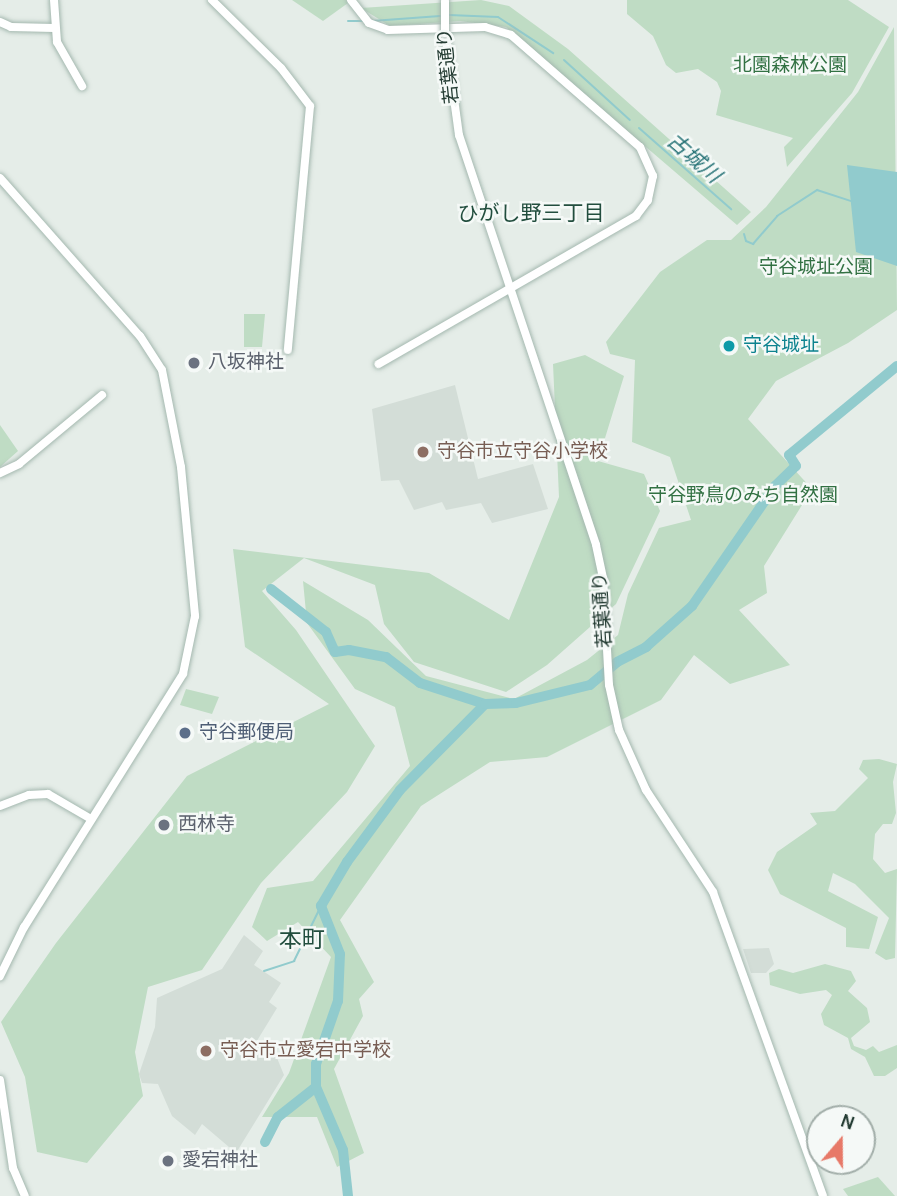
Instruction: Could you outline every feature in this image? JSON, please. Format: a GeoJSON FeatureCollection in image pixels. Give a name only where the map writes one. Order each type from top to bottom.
{"type":"FeatureCollection","features":[{"type":"Feature","properties":{"kind":"street"},"geometry":{"type":"LineString","coordinates":[[54,0],[54,28],[65,62],[82,86]]}},
{"type":"Feature","properties":{"kind":"street"},"geometry":{"type":"LineString","coordinates":[[212,0],[281,68],[310,106],[288,350]]}},
{"type":"Feature","properties":{"kind":"street"},"geometry":{"type":"LineString","coordinates":[[351,0],[369,23],[388,30],[485,27],[511,35],[646,154],[653,184],[641,211],[379,364]]}},
{"type":"Feature","properties":{"kind":"street","name":"若葉通り"},"geometry":{"type":"LineString","coordinates":[[445,1],[445,33],[459,135],[596,545],[603,578],[609,685],[626,751],[713,892],[804,1153],[823,1196]]}},
{"type":"Feature","properties":{"kind":"street"},"geometry":{"type":"LineString","coordinates":[[0,22],[11,27],[54,28]]}},
{"type":"Feature","properties":{"kind":"street"},"geometry":{"type":"LineString","coordinates":[[0,178],[157,359],[167,385],[178,445],[195,617],[191,649],[174,689],[15,943],[0,976]]}},
{"type":"Feature","properties":{"kind":"street"},"geometry":{"type":"LineString","coordinates":[[0,473],[19,464],[102,395]]}},
{"type":"Feature","properties":{"kind":"street"},"geometry":{"type":"LineString","coordinates":[[0,806],[29,795],[48,794],[91,819]]}},
{"type":"Feature","properties":{"kind":"street"},"geometry":{"type":"LineString","coordinates":[[0,1080],[13,1168],[25,1196]]}},
{"type":"Feature","properties":{"kind":"shaded area","name":"守谷市立守谷小学校"},"geometry":{"type":"Polygon","coordinates":[[[455,385],[478,479],[533,464],[548,509],[492,523],[481,503],[446,510],[442,502],[414,510],[399,480],[381,481],[372,409],[455,385]]]}},
{"type":"Feature","properties":{"kind":"shaded area","name":"守谷市立愛宕中学校"},"geometry":{"type":"Polygon","coordinates":[[[244,935],[263,951],[254,965],[281,983],[269,1002],[277,1008],[255,1044],[277,1058],[284,1075],[236,1153],[202,1124],[195,1135],[172,1116],[158,1084],[142,1083],[139,1074],[155,1027],[157,998],[222,969],[244,935]]]}},
{"type":"Feature","properties":{"kind":"shaded area"},"geometry":{"type":"Polygon","coordinates":[[[769,948],[774,964],[766,973],[751,973],[743,949],[769,948]]]}},
{"type":"Feature","properties":{"kind":"green space"},"geometry":{"type":"Polygon","coordinates":[[[292,0],[347,0],[348,3],[323,21],[292,0]]]}},
{"type":"Feature","properties":{"kind":"green space"},"geometry":{"type":"Polygon","coordinates":[[[481,0],[509,6],[568,49],[751,212],[737,225],[506,27],[460,21],[390,26],[361,8],[481,0]]]}},
{"type":"Feature","properties":{"kind":"green space","name":"北園森林公園"},"geometry":{"type":"Polygon","coordinates":[[[627,0],[848,0],[889,27],[852,93],[787,167],[784,147],[793,138],[716,115],[721,91],[717,82],[698,69],[676,73],[666,65],[653,36],[627,14],[627,0]]]}},
{"type":"Feature","properties":{"kind":"green space","name":"守谷野鳥のみち自然園"},"geometry":{"type":"Polygon","coordinates":[[[894,27],[897,310],[848,343],[776,381],[748,419],[812,489],[764,566],[767,593],[739,610],[790,665],[730,684],[694,655],[661,700],[547,757],[490,762],[421,806],[340,920],[374,982],[359,999],[363,1016],[334,1069],[364,1153],[337,1167],[317,1117],[262,1117],[289,1073],[331,957],[298,922],[267,941],[252,927],[267,888],[313,881],[410,766],[395,707],[355,689],[307,623],[303,581],[368,620],[426,676],[514,699],[587,660],[618,635],[628,594],[659,528],[691,520],[670,457],[632,442],[635,360],[610,354],[606,342],[660,272],[707,240],[731,240],[766,207],[858,92],[894,27]]]}},
{"type":"Feature","properties":{"kind":"green space"},"geometry":{"type":"Polygon","coordinates":[[[244,314],[265,314],[262,347],[244,347],[244,314]]]}},
{"type":"Feature","properties":{"kind":"green space"},"geometry":{"type":"Polygon","coordinates":[[[585,355],[624,376],[598,461],[644,474],[660,511],[616,604],[547,665],[506,692],[414,662],[384,624],[375,585],[304,558],[262,591],[296,630],[375,746],[347,792],[261,883],[202,970],[148,987],[135,1052],[143,1096],[87,1163],[37,1152],[25,1077],[1,1022],[56,943],[187,776],[329,704],[245,647],[233,549],[429,573],[509,620],[559,497],[553,364],[585,355]]]}},
{"type":"Feature","properties":{"kind":"green space"},"geometry":{"type":"Polygon","coordinates":[[[0,425],[18,451],[0,467],[0,425]]]}},
{"type":"Feature","properties":{"kind":"green space"},"geometry":{"type":"Polygon","coordinates":[[[186,689],[219,697],[212,714],[180,705],[186,689]]]}},
{"type":"Feature","properties":{"kind":"green space"},"geometry":{"type":"Polygon","coordinates":[[[879,759],[897,764],[893,782],[896,813],[892,824],[883,824],[875,834],[873,859],[885,873],[897,869],[895,958],[886,960],[875,953],[889,918],[855,884],[833,873],[828,891],[878,917],[869,949],[846,947],[846,928],[780,894],[768,870],[777,852],[817,824],[810,813],[835,811],[868,778],[859,769],[863,760],[879,759]]]}},
{"type":"Feature","properties":{"kind":"green space"},"geometry":{"type":"Polygon","coordinates":[[[825,964],[851,971],[856,981],[848,991],[867,1008],[870,1022],[851,1038],[854,1046],[866,1050],[873,1046],[879,1052],[897,1045],[897,1068],[885,1076],[874,1076],[865,1057],[851,1049],[848,1038],[824,1025],[821,1014],[832,995],[826,990],[800,994],[770,985],[769,973],[779,969],[793,973],[825,964]]]}},
{"type":"Feature","properties":{"kind":"green space"},"geometry":{"type":"Polygon","coordinates":[[[878,1177],[895,1196],[848,1196],[843,1189],[878,1177]]]}},
{"type":"Feature","properties":{"kind":"water"},"geometry":{"type":"Polygon","coordinates":[[[847,165],[897,172],[897,266],[856,252],[847,165]]]}},
{"type":"Feature","properties":{"kind":"waterway","name":"古城川"},"geometry":{"type":"LineString","coordinates":[[449,15],[498,17],[553,53]]}},
{"type":"Feature","properties":{"kind":"waterway","name":"古城川"},"geometry":{"type":"LineString","coordinates":[[372,21],[440,16]]}},
{"type":"Feature","properties":{"kind":"waterway","name":"古城川"},"geometry":{"type":"LineString","coordinates":[[348,21],[363,21]]}},
{"type":"Feature","properties":{"kind":"waterway","name":"古城川"},"geometry":{"type":"LineString","coordinates":[[564,60],[630,120]]}},
{"type":"Feature","properties":{"kind":"waterway","name":"古城川"},"geometry":{"type":"LineString","coordinates":[[639,128],[731,209]]}},
{"type":"Feature","properties":{"kind":"waterway","name":"古城川"},"geometry":{"type":"LineString","coordinates":[[744,234],[746,241],[753,244],[777,216],[817,190],[851,201]]}},
{"type":"Feature","properties":{"kind":"waterway"},"geometry":{"type":"LineString","coordinates":[[348,1196],[343,1150],[316,1087],[316,1064],[338,1001],[340,954],[321,906],[347,862],[400,790],[485,704],[516,703],[590,685],[617,662],[646,647],[692,606],[775,486],[796,466],[789,455],[897,366]]}},
{"type":"Feature","properties":{"kind":"waterway"},"geometry":{"type":"LineString","coordinates":[[271,589],[326,632],[335,652],[349,650],[386,657],[420,683],[485,704]]}},
{"type":"Feature","properties":{"kind":"waterway"},"geometry":{"type":"LineString","coordinates":[[264,971],[294,961],[321,906]]}},
{"type":"Feature","properties":{"kind":"waterway"},"geometry":{"type":"LineString","coordinates":[[265,1142],[278,1117],[316,1087]]}},
{"type":"Feature","properties":{"kind":"place","name":"守谷城址"},"geometry":{"type":"Point","coordinates":[729,346]}},
{"type":"Feature","properties":{"kind":"place","name":"八坂神社"},"geometry":{"type":"Point","coordinates":[194,363]}},
{"type":"Feature","properties":{"kind":"place","name":"守谷市立守谷小学校"},"geometry":{"type":"Point","coordinates":[423,452]}},
{"type":"Feature","properties":{"kind":"place","name":"守谷郵便局"},"geometry":{"type":"Point","coordinates":[185,733]}},
{"type":"Feature","properties":{"kind":"place","name":"西林寺"},"geometry":{"type":"Point","coordinates":[164,825]}},
{"type":"Feature","properties":{"kind":"place","name":"守谷市立愛宕中学校"},"geometry":{"type":"Point","coordinates":[206,1051]}},
{"type":"Feature","properties":{"kind":"place","name":"愛宕神社"},"geometry":{"type":"Point","coordinates":[168,1161]}},
{"type":"Feature","properties":{"kind":"district","name":"ひがし野三丁目"},"geometry":{"type":"Point","coordinates":[531,213]}},
{"type":"Feature","properties":{"kind":"district","name":"本町"},"geometry":{"type":"Point","coordinates":[302,940]}},
{"type":"Feature","properties":{"kind":"park label","name":"守谷城址公園"},"geometry":{"type":"Point","coordinates":[816,268]}}]}
